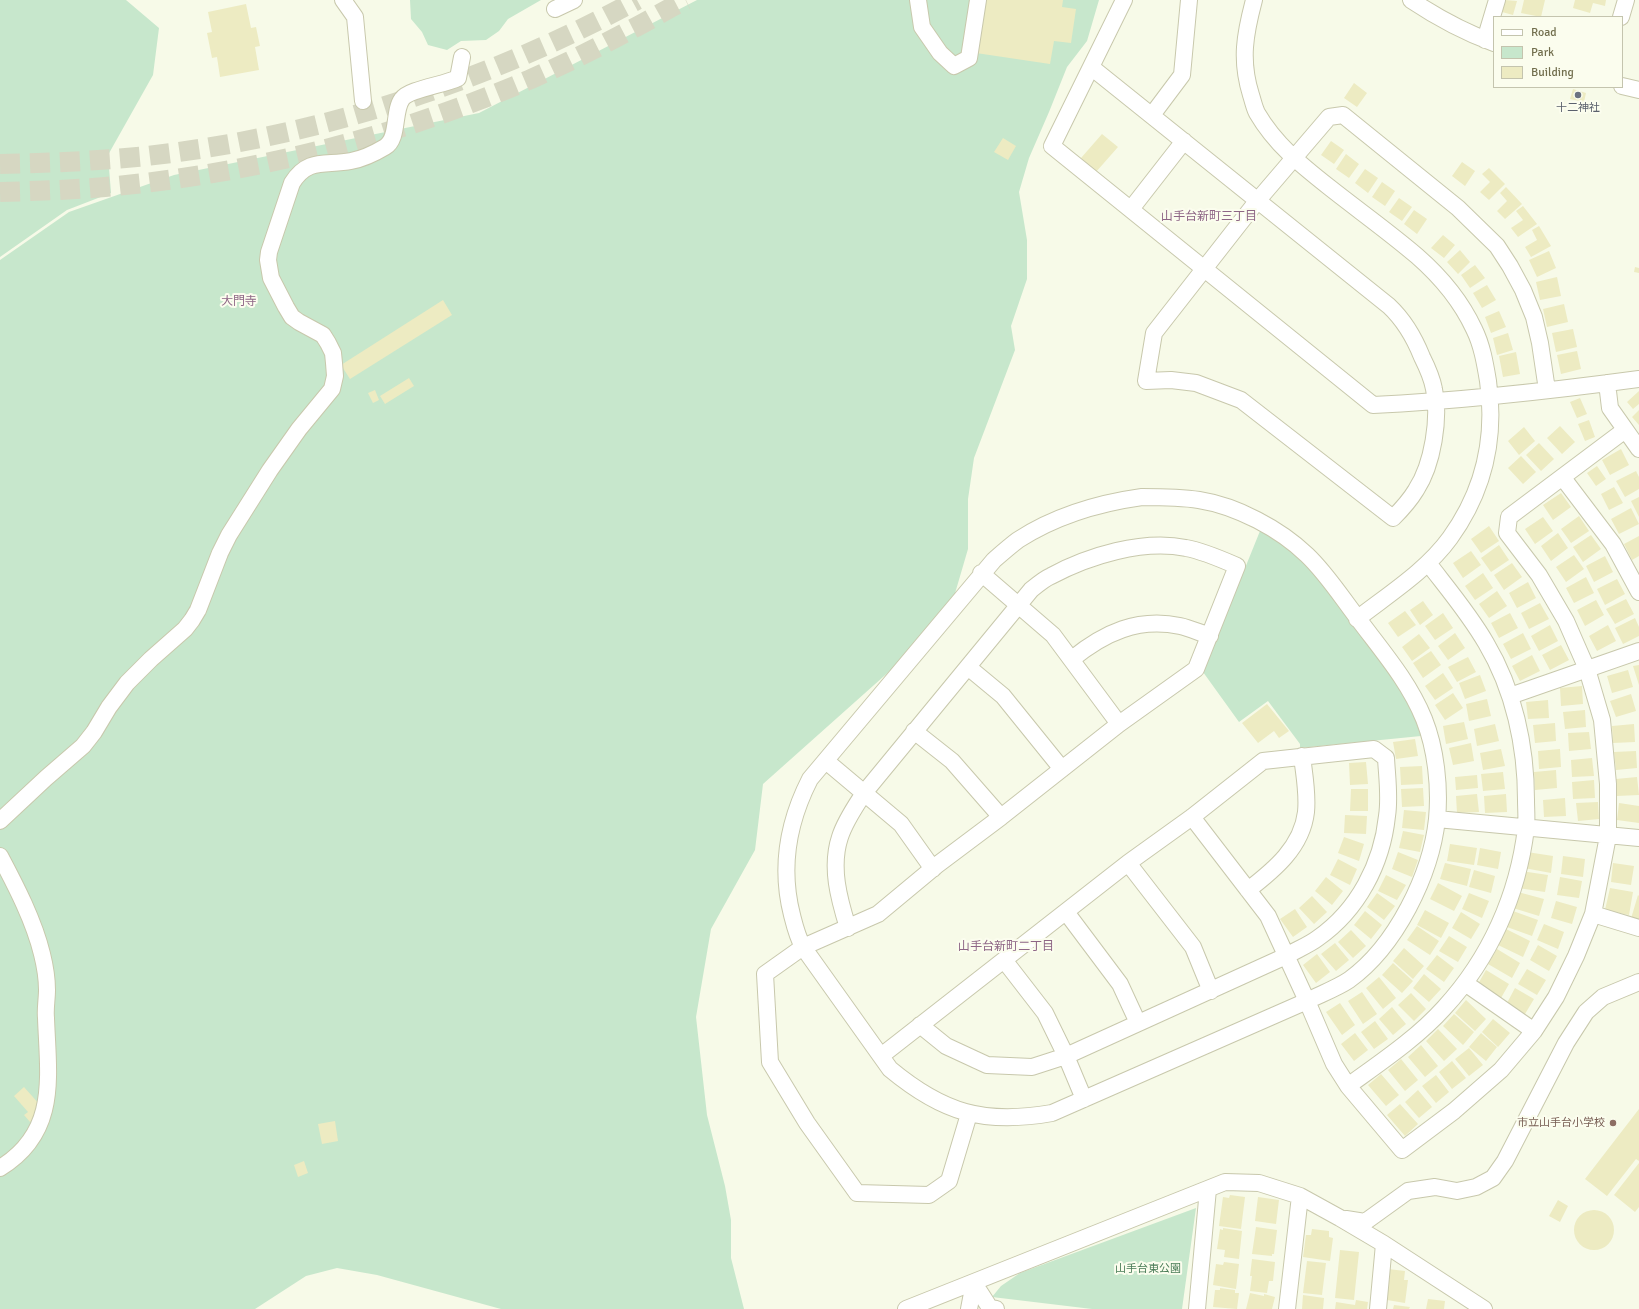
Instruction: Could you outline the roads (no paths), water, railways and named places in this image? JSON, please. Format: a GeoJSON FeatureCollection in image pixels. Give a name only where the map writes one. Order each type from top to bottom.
{"type":"FeatureCollection","features":[{"type":"Feature","properties":{"kind":"street"},"geometry":{"type":"LineString","coordinates":[[343,0],[355,17],[363,101]]}},
{"type":"Feature","properties":{"kind":"street"},"geometry":{"type":"LineString","coordinates":[[555,9],[574,0]]}},
{"type":"Feature","properties":{"kind":"street"},"geometry":{"type":"LineString","coordinates":[[918,0],[922,27],[940,53],[954,66],[969,58],[978,0]]}},
{"type":"Feature","properties":{"kind":"street"},"geometry":{"type":"LineString","coordinates":[[1124,0],[1052,146],[1373,405],[1435,402],[1490,397],[1639,379]]}},
{"type":"Feature","properties":{"kind":"street"},"geometry":{"type":"LineString","coordinates":[[1152,115],[1182,75],[1189,0]]}},
{"type":"Feature","properties":{"kind":"street"},"geometry":{"type":"LineString","coordinates":[[1254,0],[1247,25],[1244,48],[1245,70],[1256,111],[1269,132],[1293,159],[1417,256],[1441,279],[1460,303],[1475,330],[1485,362],[1490,397],[1491,427],[1488,456],[1468,511],[1450,539],[1428,563],[1358,619]]}},
{"type":"Feature","properties":{"kind":"street"},"geometry":{"type":"LineString","coordinates":[[1411,0],[1433,15],[1459,29],[1490,41],[1493,23]]}},
{"type":"Feature","properties":{"kind":"street"},"geometry":{"type":"LineString","coordinates":[[1494,16],[1497,0]]}},
{"type":"Feature","properties":{"kind":"street"},"geometry":{"type":"LineString","coordinates":[[1621,16],[1626,0]]}},
{"type":"Feature","properties":{"kind":"street"},"geometry":{"type":"LineString","coordinates":[[0,821],[83,746],[127,683],[150,659],[185,629],[192,620],[201,603],[220,553],[229,535],[270,470],[312,413],[332,389],[335,376],[334,363],[328,343],[323,335],[292,316],[271,278],[269,269],[269,252],[292,183],[306,167],[315,164],[350,162],[386,147],[391,141],[398,108],[402,99],[413,92],[448,83],[458,78],[462,57]]}},
{"type":"Feature","properties":{"kind":"street"},"geometry":{"type":"LineString","coordinates":[[1091,67],[1152,115],[1184,141],[1258,200],[1384,301],[1402,318],[1419,350],[1434,388],[1436,418],[1432,450],[1417,488],[1405,506],[1393,518],[1241,400],[1196,383],[1171,380],[1146,381],[1154,333],[1258,200],[1329,117],[1343,115],[1458,208],[1497,246],[1523,290],[1534,317],[1540,343],[1547,390]]}},
{"type":"Feature","properties":{"kind":"street"},"geometry":{"type":"LineString","coordinates":[[1623,86],[1639,90]]}},
{"type":"Feature","properties":{"kind":"street"},"geometry":{"type":"LineString","coordinates":[[1131,209],[1184,141]]}},
{"type":"Feature","properties":{"kind":"street"},"geometry":{"type":"LineString","coordinates":[[1607,383],[1610,408],[1639,449]]}},
{"type":"Feature","properties":{"kind":"street"},"geometry":{"type":"LineString","coordinates":[[1192,817],[1268,916],[1308,1001],[1334,1064],[1348,1086],[1402,1150],[1454,1111],[1500,1070],[1534,1031],[1556,997],[1576,956],[1593,914],[1608,836],[1608,784],[1602,720],[1587,669],[1566,621],[1539,575],[1507,533],[1509,517],[1625,430]]}},
{"type":"Feature","properties":{"kind":"street"},"geometry":{"type":"LineString","coordinates":[[1563,478],[1613,544],[1639,592]]}},
{"type":"Feature","properties":{"kind":"street"},"geometry":{"type":"LineString","coordinates":[[1142,497],[1168,497],[1201,500],[1227,508],[1258,520],[1282,534],[1307,555],[1332,583],[1410,690],[1424,720],[1432,747],[1438,782],[1437,819],[1430,857],[1408,910],[1381,950],[1349,980],[1308,1001],[1052,1113],[1028,1117],[1000,1117],[969,1114],[951,1108],[903,1080],[890,1069],[803,947],[797,936],[788,899],[786,875],[787,850],[791,828],[800,800],[810,779],[982,574],[994,560],[1017,541],[1038,528],[1071,515],[1115,501],[1142,497]]}},
{"type":"Feature","properties":{"kind":"street"},"geometry":{"type":"LineString","coordinates":[[848,928],[836,884],[836,863],[840,837],[864,793],[1031,590],[1049,576],[1070,566],[1126,549],[1159,546],[1186,548],[1237,566],[1196,669],[1119,724],[933,869],[878,914],[848,928],[803,947],[765,974],[770,1062],[807,1123],[857,1192],[929,1195],[949,1180],[969,1114]]}},
{"type":"Feature","properties":{"kind":"street"},"geometry":{"type":"LineString","coordinates":[[1348,1086],[1407,1043],[1444,1009],[1465,983],[1485,953],[1502,921],[1515,881],[1526,827],[1526,782],[1521,738],[1510,696],[1487,644],[1461,606],[1428,563]]}},
{"type":"Feature","properties":{"kind":"street"},"geometry":{"type":"LineString","coordinates":[[982,574],[1053,635],[1119,724]]}},
{"type":"Feature","properties":{"kind":"street"},"geometry":{"type":"LineString","coordinates":[[1072,659],[1088,646],[1108,634],[1132,626],[1157,623],[1181,626],[1210,636]]}},
{"type":"Feature","properties":{"kind":"street"},"geometry":{"type":"LineString","coordinates":[[1510,696],[1639,652]]}},
{"type":"Feature","properties":{"kind":"street"},"geometry":{"type":"LineString","coordinates":[[968,667],[1003,696],[1062,769]]}},
{"type":"Feature","properties":{"kind":"street"},"geometry":{"type":"LineString","coordinates":[[914,731],[952,761],[1001,817]]}},
{"type":"Feature","properties":{"kind":"street"},"geometry":{"type":"LineString","coordinates":[[881,1056],[920,1025],[1066,912],[1128,863],[1192,817],[1263,761],[1374,749],[1386,758],[1388,815],[1383,841],[1374,869],[1362,893],[1341,917],[1318,939],[1286,956],[1211,991],[1066,1056],[1032,1068],[986,1064],[946,1046],[920,1025]]}},
{"type":"Feature","properties":{"kind":"street"},"geometry":{"type":"LineString","coordinates":[[1248,890],[1270,874],[1287,856],[1300,834],[1306,813],[1306,790],[1302,756]]}},
{"type":"Feature","properties":{"kind":"street"},"geometry":{"type":"LineString","coordinates":[[826,761],[901,824],[933,869]]}},
{"type":"Feature","properties":{"kind":"street"},"geometry":{"type":"LineString","coordinates":[[1437,819],[1639,838]]}},
{"type":"Feature","properties":{"kind":"street"},"geometry":{"type":"LineString","coordinates":[[0,856],[19,893],[42,953],[47,990],[46,1014],[48,1088],[46,1105],[35,1132],[15,1158],[0,1168]]}},
{"type":"Feature","properties":{"kind":"street"},"geometry":{"type":"LineString","coordinates":[[1128,863],[1193,947],[1211,991]]}},
{"type":"Feature","properties":{"kind":"street"},"geometry":{"type":"LineString","coordinates":[[1066,912],[1120,984],[1138,1023]]}},
{"type":"Feature","properties":{"kind":"street"},"geometry":{"type":"LineString","coordinates":[[1593,914],[1639,928]]}},
{"type":"Feature","properties":{"kind":"street"},"geometry":{"type":"LineString","coordinates":[[1004,960],[1045,1013],[1066,1056],[1084,1099]]}},
{"type":"Feature","properties":{"kind":"street"},"geometry":{"type":"LineString","coordinates":[[1340,1218],[1365,1222],[1408,1191],[1435,1187],[1458,1191],[1476,1187],[1493,1178],[1505,1161],[1566,1043],[1586,1012],[1603,997],[1639,982]]}},
{"type":"Feature","properties":{"kind":"street"},"geometry":{"type":"LineString","coordinates":[[1465,983],[1534,1031]]}},
{"type":"Feature","properties":{"kind":"street"},"geometry":{"type":"LineString","coordinates":[[906,1309],[1225,1182],[1259,1183],[1300,1196],[1384,1244],[1461,1302],[1484,1309]]}},
{"type":"Feature","properties":{"kind":"street"},"geometry":{"type":"LineString","coordinates":[[1197,1309],[1208,1189]]}},
{"type":"Feature","properties":{"kind":"street"},"geometry":{"type":"LineString","coordinates":[[1287,1309],[1300,1196]]}},
{"type":"Feature","properties":{"kind":"street"},"geometry":{"type":"LineString","coordinates":[[1378,1309],[1384,1244]]}},
{"type":"Feature","properties":{"kind":"street"},"geometry":{"type":"LineString","coordinates":[[969,1309],[974,1283]]}},
{"type":"Feature","properties":{"kind":"street"},"geometry":{"type":"LineString","coordinates":[[974,1283],[990,1308],[996,1309]]}},
{"type":"Feature","properties":{"kind":"tunnel"},"geometry":{"type":"LineString","coordinates":[[0,164],[74,162],[147,156],[210,147],[274,135],[337,120],[399,102],[461,80],[521,56],[580,29],[637,0]]}},
{"type":"Feature","properties":{"kind":"tunnel"},"geometry":{"type":"LineString","coordinates":[[0,192],[105,187],[215,173],[322,150],[376,135],[428,119],[531,79],[595,49],[686,0]]}},
{"type":"Feature","properties":{"kind":"place","name":"十二神社"},"geometry":{"type":"Point","coordinates":[1578,95]}},
{"type":"Feature","properties":{"kind":"place","name":"市立山手台小学校"},"geometry":{"type":"Point","coordinates":[1613,1123]}},
{"type":"Feature","properties":{"kind":"district","name":"山手台新町三丁目"},"geometry":{"type":"Point","coordinates":[1209,217]}},
{"type":"Feature","properties":{"kind":"district","name":"大門寺"},"geometry":{"type":"Point","coordinates":[239,302]}},
{"type":"Feature","properties":{"kind":"district","name":"山手台新町二丁目"},"geometry":{"type":"Point","coordinates":[1006,947]}},
{"type":"Feature","properties":{"kind":"park label","name":"山手台東公園"},"geometry":{"type":"Point","coordinates":[1148,1269]}}]}
